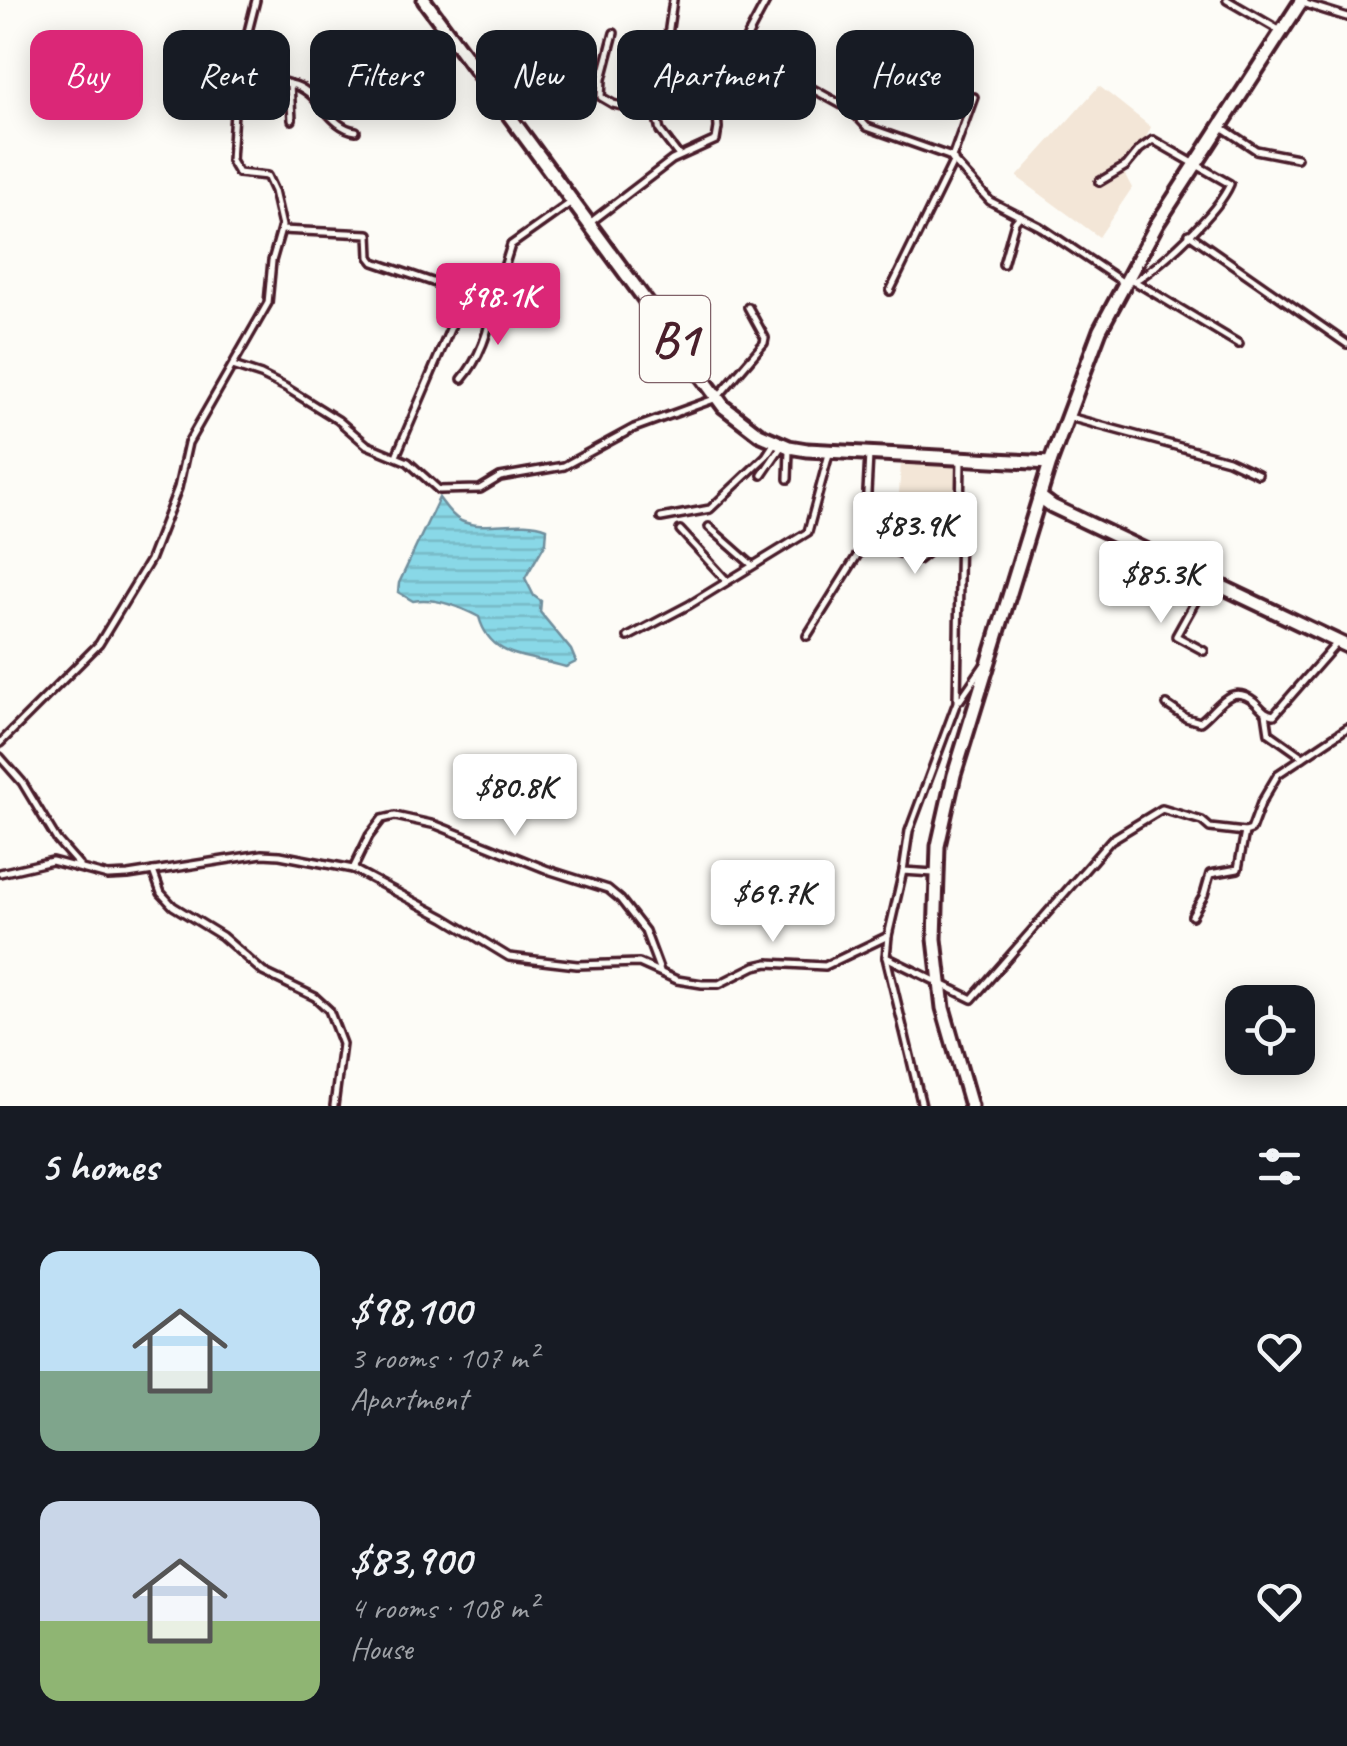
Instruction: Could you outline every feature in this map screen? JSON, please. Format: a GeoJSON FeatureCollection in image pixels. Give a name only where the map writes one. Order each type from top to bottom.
{"type":"FeatureCollection","features":[{"type":"Feature","properties":{"kind":"highway","name":"B1"},"geometry":{"type":"LineString","coordinates":[[424,0],[717,398],[747,427],[782,444],[830,451],[1050,463]]}},
{"type":"Feature","properties":{"kind":"highway"},"geometry":{"type":"LineString","coordinates":[[970,1106],[948,1028],[934,919],[940,833],[954,775],[1050,463],[1100,330],[1197,164],[1301,1]]}},
{"type":"Feature","properties":{"kind":"highway"},"geometry":{"type":"LineString","coordinates":[[1039,500],[1342,644]]}},
{"type":"Feature","properties":{"kind":"street"},"geometry":{"type":"LineString","coordinates":[[248,30],[256,0]]}},
{"type":"Feature","properties":{"kind":"street"},"geometry":{"type":"LineString","coordinates":[[669,30],[672,0]]}},
{"type":"Feature","properties":{"kind":"street"},"geometry":{"type":"LineString","coordinates":[[751,30],[767,0]]}},
{"type":"Feature","properties":{"kind":"street"},"geometry":{"type":"LineString","coordinates":[[1227,0],[1282,32]]}},
{"type":"Feature","properties":{"kind":"street"},"geometry":{"type":"LineString","coordinates":[[1301,1],[1347,17]]}},
{"type":"Feature","properties":{"kind":"street"},"geometry":{"type":"LineString","coordinates":[[614,33],[601,97],[656,114],[660,131],[680,156]]}},
{"type":"Feature","properties":{"kind":"street"},"geometry":{"type":"LineString","coordinates":[[292,120],[290,84],[309,92],[344,128],[356,131]]}},
{"type":"Feature","properties":{"kind":"street"},"geometry":{"type":"LineString","coordinates":[[816,90],[852,110],[867,127],[953,159],[990,201],[1239,344]]}},
{"type":"Feature","properties":{"kind":"street"},"geometry":{"type":"LineString","coordinates":[[0,743],[105,634],[150,560],[178,488],[188,443],[268,302],[272,261],[282,230],[270,180],[263,174],[236,172],[231,164],[234,120]]}},
{"type":"Feature","properties":{"kind":"street"},"geometry":{"type":"LineString","coordinates":[[590,222],[680,156],[716,140],[717,120]]}},
{"type":"Feature","properties":{"kind":"street"},"geometry":{"type":"LineString","coordinates":[[890,291],[953,159],[966,120]]}},
{"type":"Feature","properties":{"kind":"street"},"geometry":{"type":"LineString","coordinates":[[1221,126],[1256,150],[1297,158]]}},
{"type":"Feature","properties":{"kind":"street"},"geometry":{"type":"LineString","coordinates":[[1099,182],[1126,166],[1153,140],[1230,185],[1218,205],[1146,276],[1128,281]]}},
{"type":"Feature","properties":{"kind":"street"},"geometry":{"type":"LineString","coordinates":[[462,380],[484,338],[490,304],[511,245],[574,200]]}},
{"type":"Feature","properties":{"kind":"street"},"geometry":{"type":"LineString","coordinates":[[1003,264],[1020,216]]}},
{"type":"Feature","properties":{"kind":"street"},"geometry":{"type":"LineString","coordinates":[[282,230],[369,234],[372,261],[490,304]]}},
{"type":"Feature","properties":{"kind":"street"},"geometry":{"type":"LineString","coordinates":[[1189,234],[1347,344]]}},
{"type":"Feature","properties":{"kind":"street"},"geometry":{"type":"LineString","coordinates":[[396,456],[465,294]]}},
{"type":"Feature","properties":{"kind":"street"},"geometry":{"type":"LineString","coordinates":[[233,366],[271,379],[338,420],[367,445],[396,456],[439,490],[480,488],[498,478],[564,466],[634,428],[717,398],[764,343],[748,306]]}},
{"type":"Feature","properties":{"kind":"street"},"geometry":{"type":"LineString","coordinates":[[1066,416],[1228,460],[1258,474]]}},
{"type":"Feature","properties":{"kind":"street"},"geometry":{"type":"LineString","coordinates":[[762,475],[782,444]]}},
{"type":"Feature","properties":{"kind":"street"},"geometry":{"type":"LineString","coordinates":[[782,444],[788,479]]}},
{"type":"Feature","properties":{"kind":"street"},"geometry":{"type":"LineString","coordinates":[[661,518],[710,510],[782,444]]}},
{"type":"Feature","properties":{"kind":"street"},"geometry":{"type":"LineString","coordinates":[[628,637],[690,605],[808,532],[830,451]]}},
{"type":"Feature","properties":{"kind":"street"},"geometry":{"type":"LineString","coordinates":[[806,636],[853,564],[863,539],[869,452]]}},
{"type":"Feature","properties":{"kind":"street"},"geometry":{"type":"LineString","coordinates":[[956,707],[961,457]]}},
{"type":"Feature","properties":{"kind":"street"},"geometry":{"type":"LineString","coordinates":[[709,527],[752,565]]}},
{"type":"Feature","properties":{"kind":"street"},"geometry":{"type":"LineString","coordinates":[[680,530],[726,581]]}},
{"type":"Feature","properties":{"kind":"street"},"geometry":{"type":"LineString","coordinates":[[863,539],[918,560],[936,545],[960,551]]}},
{"type":"Feature","properties":{"kind":"street"},"geometry":{"type":"LineString","coordinates":[[952,546],[960,542]]}},
{"type":"Feature","properties":{"kind":"street"},"geometry":{"type":"LineString","coordinates":[[1204,651],[1176,636],[1208,580]]}},
{"type":"Feature","properties":{"kind":"street"},"geometry":{"type":"LineString","coordinates":[[1303,758],[1272,736],[1270,714],[1342,644]]}},
{"type":"Feature","properties":{"kind":"street"},"geometry":{"type":"LineString","coordinates":[[922,1106],[886,957],[888,936],[909,831],[956,707],[978,670],[989,661]]}},
{"type":"Feature","properties":{"kind":"street"},"geometry":{"type":"LineString","coordinates":[[1167,705],[1200,722],[1227,696],[1236,694],[1252,699],[1270,714]]}},
{"type":"Feature","properties":{"kind":"street"},"geometry":{"type":"LineString","coordinates":[[886,957],[939,981],[964,998],[975,997],[1112,840],[1162,809],[1202,821],[1210,828],[1251,830],[1274,778],[1347,728]]}},
{"type":"Feature","properties":{"kind":"street"},"geometry":{"type":"LineString","coordinates":[[0,757],[28,790],[57,840],[81,867]]}},
{"type":"Feature","properties":{"kind":"street"},"geometry":{"type":"LineString","coordinates":[[930,776],[954,775]]}},
{"type":"Feature","properties":{"kind":"street"},"geometry":{"type":"LineString","coordinates":[[353,870],[382,819],[395,816],[436,825],[548,870],[608,889],[620,898],[645,932],[660,972]]}},
{"type":"Feature","properties":{"kind":"street"},"geometry":{"type":"LineString","coordinates":[[1192,916],[1210,874],[1238,869],[1245,832]]}},
{"type":"Feature","properties":{"kind":"street"},"geometry":{"type":"LineString","coordinates":[[0,873],[52,861],[108,876],[271,854],[353,870],[509,957],[577,965],[632,962],[681,981],[715,985],[761,964],[832,964],[888,936]]}},
{"type":"Feature","properties":{"kind":"street"},"geometry":{"type":"LineString","coordinates":[[153,871],[161,893],[173,906],[222,936],[262,972],[319,1000],[329,1010],[342,1044],[334,1106]]}},
{"type":"Feature","properties":{"kind":"street"},"geometry":{"type":"LineString","coordinates":[[903,871],[936,874]]}},
{"type":"Feature","properties":{"kind":"shaded area"},"geometry":{"type":"Polygon","coordinates":[[[1099,86],[1151,127],[1121,167],[1132,188],[1099,237],[1017,177],[1099,86]]]}},
{"type":"Feature","properties":{"kind":"shaded area"},"geometry":{"type":"Polygon","coordinates":[[[901,463],[956,467],[954,525],[897,525],[901,463]]]}},
{"type":"Feature","properties":{"kind":"water"},"geometry":{"type":"Polygon","coordinates":[[[439,498],[455,517],[470,524],[547,528],[546,542],[525,578],[541,601],[540,612],[576,662],[566,667],[513,654],[492,641],[479,617],[447,604],[413,601],[398,592],[439,498]]]}}]}
